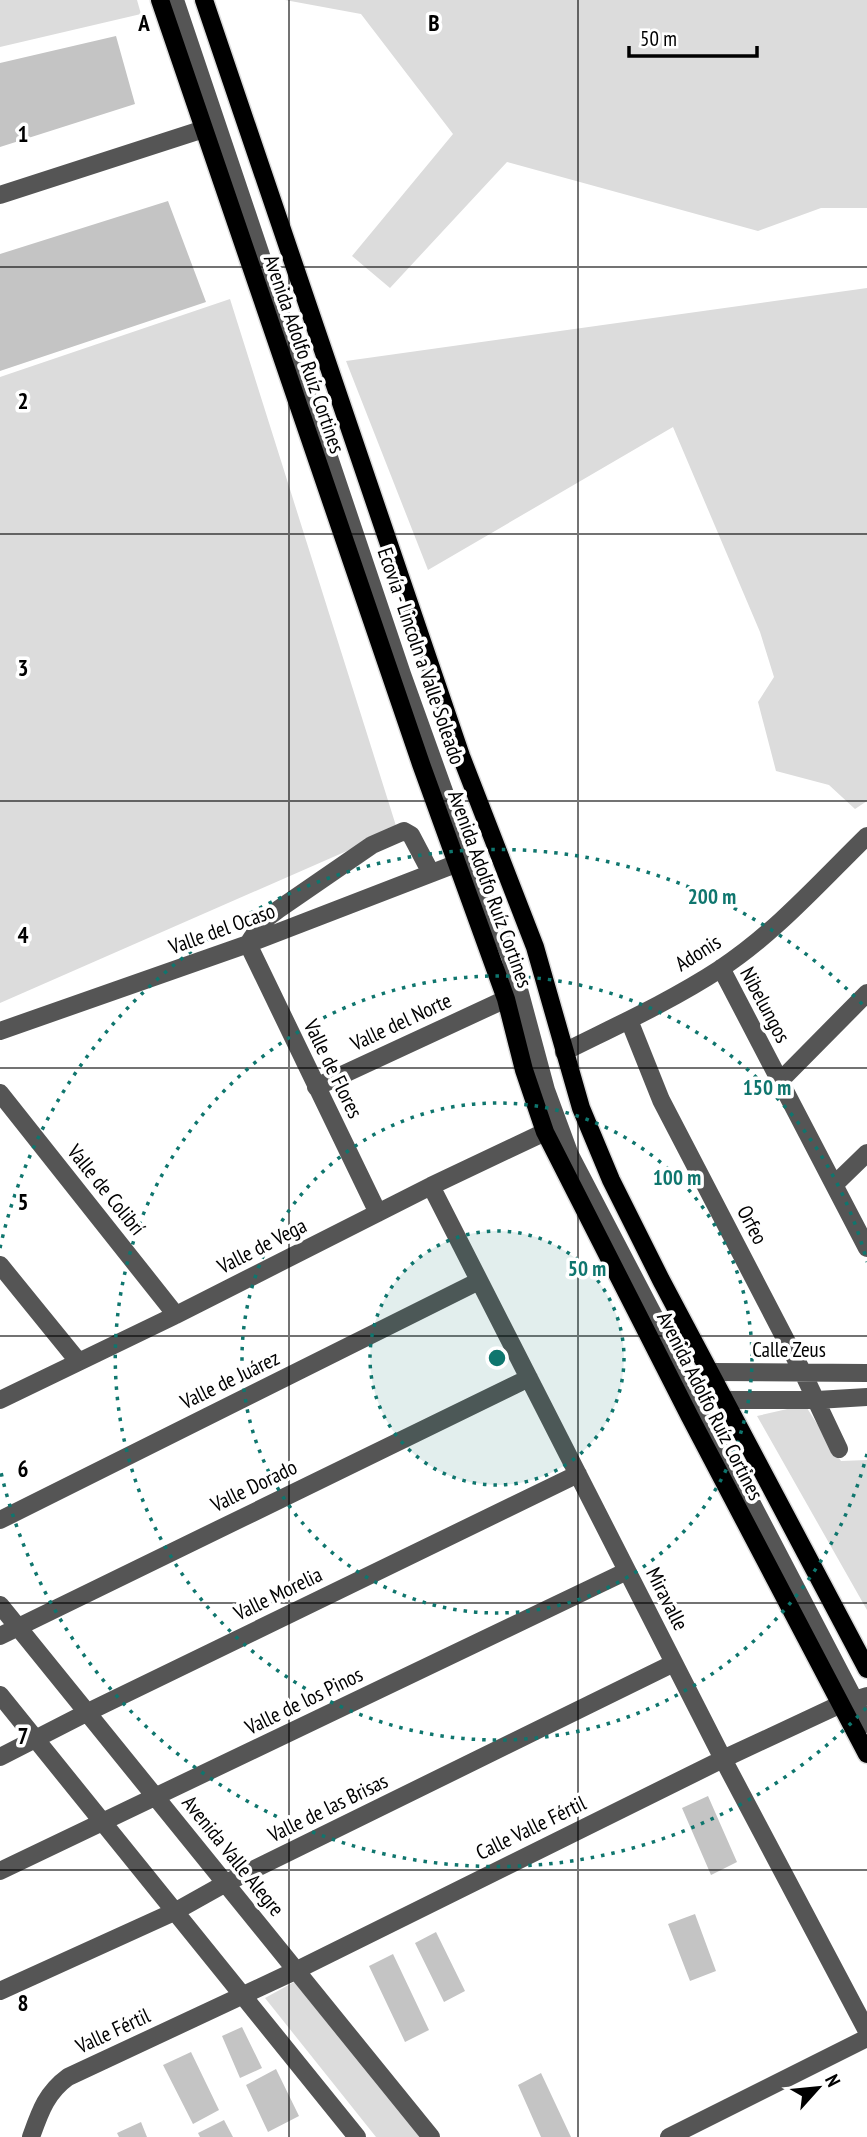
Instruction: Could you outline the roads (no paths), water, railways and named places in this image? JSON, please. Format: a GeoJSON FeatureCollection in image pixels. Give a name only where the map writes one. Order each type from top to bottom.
{"type":"FeatureCollection","features":[{"type":"Feature","properties":{"kind":"main road","name":"Avenida Adolfo Ruíz Cortines"},"geometry":{"type":"LineString","coordinates":[[160,0],[411,738],[506,999],[524,1070],[545,1132],[690,1417],[859,1699],[867,1754]]}},
{"type":"Feature","properties":{"kind":"main road","name":"Avenida Adolfo Ruíz Cortines"},"geometry":{"type":"LineString","coordinates":[[204,0],[461,756],[534,947],[581,1108],[611,1180],[867,1669]]}},
{"type":"Feature","properties":{"kind":"street","name":"Ecovía - Lincoln a Valle Soleado"},"geometry":{"type":"LineString","coordinates":[[175,0],[402,674],[464,847],[510,956],[546,1090],[570,1155],[859,1699],[867,1724]]}},
{"type":"Feature","properties":{"kind":"street"},"geometry":{"type":"LineString","coordinates":[[188,0],[416,682],[518,951],[557,1092],[583,1159],[859,1699]]}},
{"type":"Feature","properties":{"kind":"street"},"geometry":{"type":"LineString","coordinates":[[0,195],[204,129]]}},
{"type":"Feature","properties":{"kind":"street"},"geometry":{"type":"LineString","coordinates":[[248,944],[263,922],[279,909],[372,845],[404,831],[411,835],[431,873]]}},
{"type":"Feature","properties":{"kind":"street","name":"Adonis"},"geometry":{"type":"LineString","coordinates":[[564,1052],[629,1020],[721,968],[778,923],[867,836]]}},
{"type":"Feature","properties":{"kind":"street","name":"Valle del Ocaso"},"geometry":{"type":"LineString","coordinates":[[0,1031],[248,944],[458,863]]}},
{"type":"Feature","properties":{"kind":"street","name":"Valle de Flores"},"geometry":{"type":"LineString","coordinates":[[248,944],[377,1213]]}},
{"type":"Feature","properties":{"kind":"street","name":"Nibelungos"},"geometry":{"type":"LineString","coordinates":[[721,968],[867,1248]]}},
{"type":"Feature","properties":{"kind":"street"},"geometry":{"type":"LineString","coordinates":[[780,1081],[867,993]]}},
{"type":"Feature","properties":{"kind":"street","name":"Valle del Norte"},"geometry":{"type":"LineString","coordinates":[[316,1087],[506,999]]}},
{"type":"Feature","properties":{"kind":"street","name":"Orfeo"},"geometry":{"type":"LineString","coordinates":[[629,1020],[661,1100],[817,1400],[839,1449]]}},
{"type":"Feature","properties":{"kind":"street","name":"Valle de Colibrí"},"geometry":{"type":"LineString","coordinates":[[0,1093],[176,1315]]}},
{"type":"Feature","properties":{"kind":"street","name":"Valle de Vega"},"geometry":{"type":"LineString","coordinates":[[0,1400],[545,1132]]}},
{"type":"Feature","properties":{"kind":"street"},"geometry":{"type":"LineString","coordinates":[[834,1185],[867,1153]]}},
{"type":"Feature","properties":{"kind":"street","name":"Miravalle"},"geometry":{"type":"LineString","coordinates":[[431,1186],[723,1759],[867,2031]]}},
{"type":"Feature","properties":{"kind":"street"},"geometry":{"type":"LineString","coordinates":[[0,1265],[78,1362]]}},
{"type":"Feature","properties":{"kind":"street","name":"Valle de Juárez"},"geometry":{"type":"LineString","coordinates":[[0,1520],[479,1281]]}},
{"type":"Feature","properties":{"kind":"street","name":"Calle Zeus"},"geometry":{"type":"LineString","coordinates":[[711,1372],[867,1374]]}},
{"type":"Feature","properties":{"kind":"street","name":"Valle Dorado"},"geometry":{"type":"LineString","coordinates":[[0,1636],[529,1378]]}},
{"type":"Feature","properties":{"kind":"street"},"geometry":{"type":"LineString","coordinates":[[726,1400],[867,1397]]}},
{"type":"Feature","properties":{"kind":"street","name":"Valle Morelia"},"geometry":{"type":"LineString","coordinates":[[0,1758],[88,1712],[578,1474]]}},
{"type":"Feature","properties":{"kind":"street","name":"Valle de los Pinos"},"geometry":{"type":"LineString","coordinates":[[0,1871],[627,1571]]}},
{"type":"Feature","properties":{"kind":"street","name":"Avenida Valle Alegre"},"geometry":{"type":"LineString","coordinates":[[0,1605],[431,2137]]}},
{"type":"Feature","properties":{"kind":"street","name":"Valle de las Brisas"},"geometry":{"type":"LineString","coordinates":[[0,1991],[176,1911],[226,1883],[674,1663]]}},
{"type":"Feature","properties":{"kind":"street"},"geometry":{"type":"LineString","coordinates":[[0,1695],[357,2137]]}},
{"type":"Feature","properties":{"kind":"street","name":"Calle Valle Fértil"},"geometry":{"type":"LineString","coordinates":[[243,1996],[723,1759],[859,1699]]}},
{"type":"Feature","properties":{"kind":"street","name":"Valle Fértil"},"geometry":{"type":"LineString","coordinates":[[31,2137],[43,2104],[51,2091],[68,2077],[243,1996]]}},
{"type":"Feature","properties":{"kind":"street"},"geometry":{"type":"LineString","coordinates":[[669,2137],[867,2038]]}}]}
